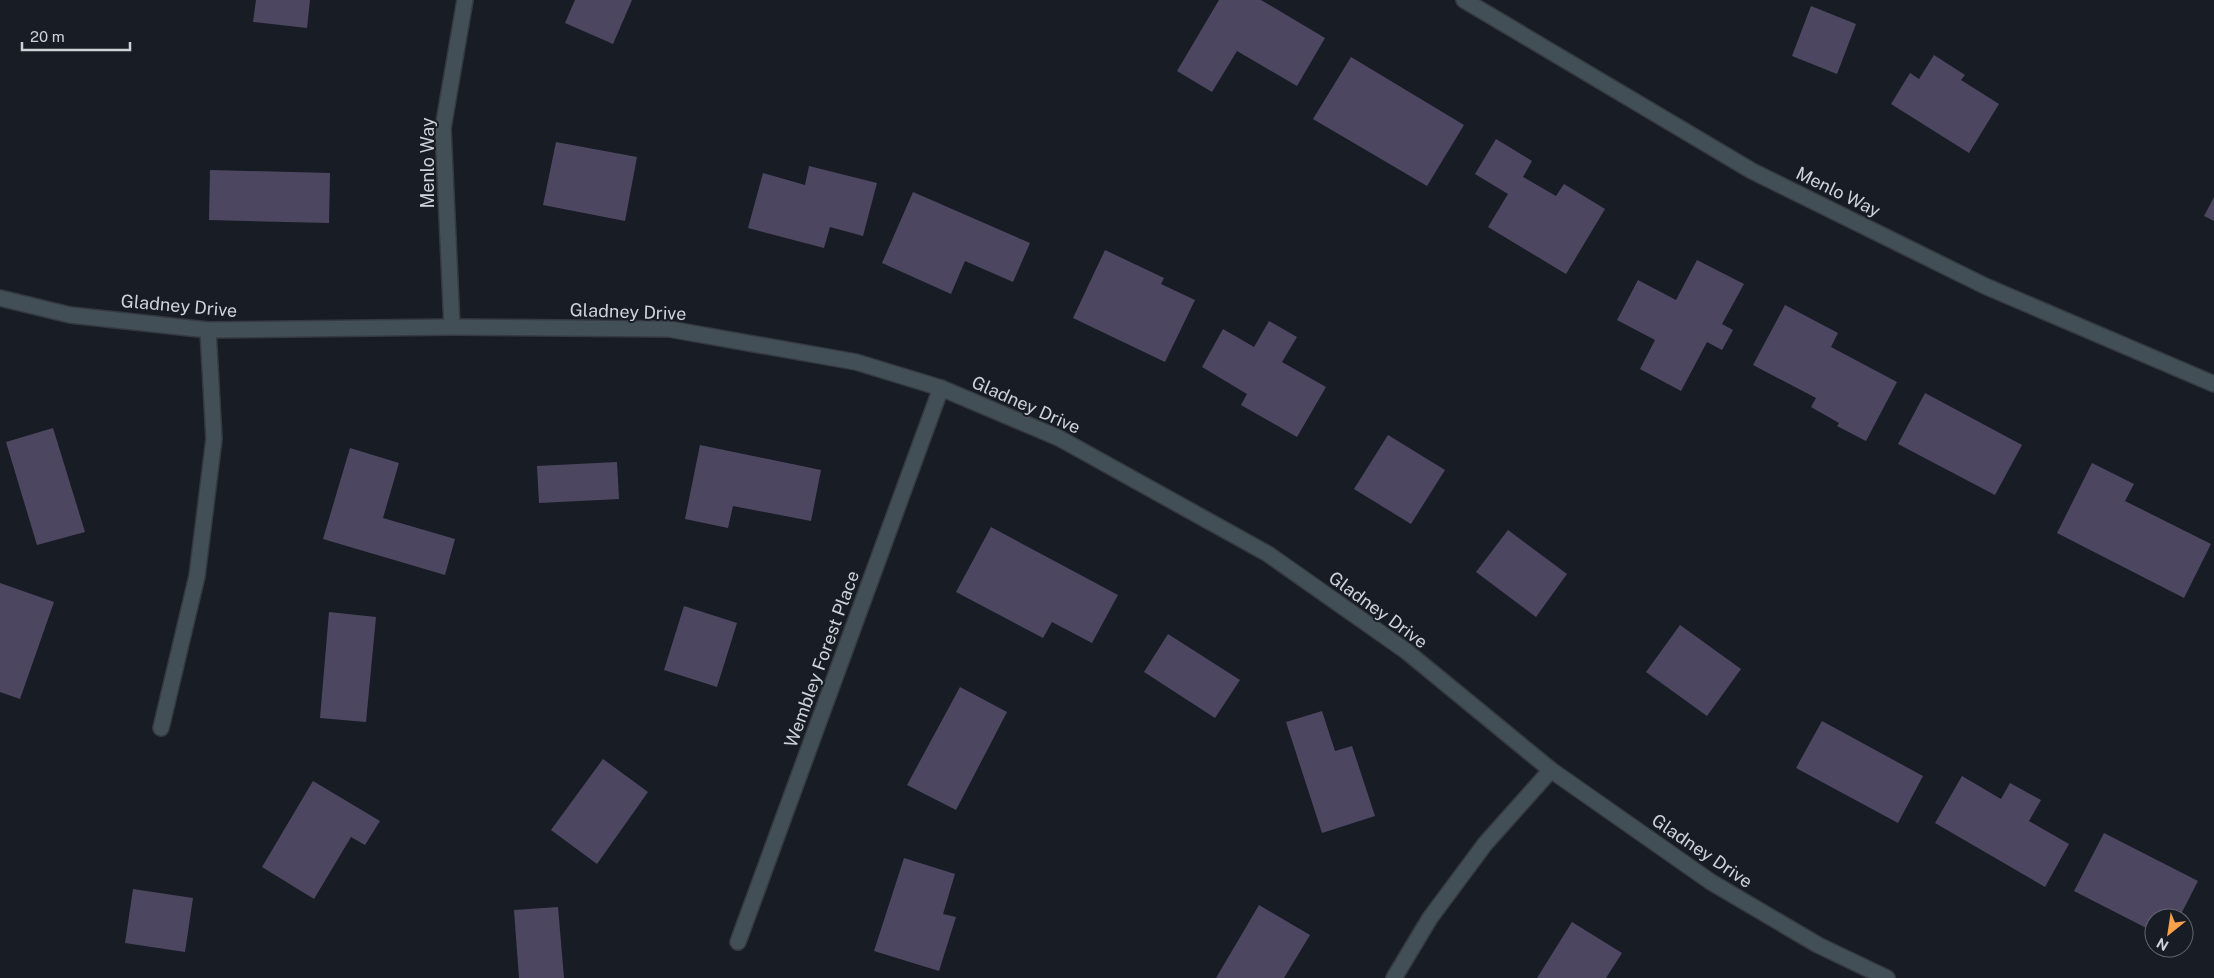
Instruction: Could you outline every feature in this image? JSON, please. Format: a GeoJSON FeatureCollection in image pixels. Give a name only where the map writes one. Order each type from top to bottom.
{"type":"FeatureCollection","features":[{"type":"Feature","properties":{"kind":"street","name":"Menlo Way"},"geometry":{"type":"LineString","coordinates":[[452,328],[443,128],[465,0]]}},
{"type":"Feature","properties":{"kind":"street","name":"Menlo Way"},"geometry":{"type":"LineString","coordinates":[[1464,0],[1752,171],[1985,286],[2214,384]]}},
{"type":"Feature","properties":{"kind":"street","name":"Gladney Drive"},"geometry":{"type":"LineString","coordinates":[[0,298],[70,315],[208,330],[669,328],[856,362],[941,388],[1059,438],[1268,554],[1406,651],[1551,770],[1711,882],[1818,945],[1887,978]]}},
{"type":"Feature","properties":{"kind":"street"},"geometry":{"type":"LineString","coordinates":[[161,728],[197,576],[213,449],[208,330]]}},
{"type":"Feature","properties":{"kind":"street","name":"Wembley Forest Place"},"geometry":{"type":"LineString","coordinates":[[738,942],[941,388]]}},
{"type":"Feature","properties":{"kind":"street"},"geometry":{"type":"LineString","coordinates":[[1394,978],[1430,918],[1485,844],[1551,770]]}},
{"type":"Feature","properties":{"kind":"building"},"geometry":{"type":"Polygon","coordinates":[[[256,0],[310,0],[307,28],[253,22],[256,0]]]}},
{"type":"Feature","properties":{"kind":"building"},"geometry":{"type":"Polygon","coordinates":[[[575,0],[632,0],[613,44],[565,23],[575,0]]]}},
{"type":"Feature","properties":{"kind":"building"},"geometry":{"type":"Polygon","coordinates":[[[1219,0],[1261,0],[1325,38],[1297,86],[1237,51],[1212,92],[1177,71],[1219,0]]]}},
{"type":"Feature","properties":{"kind":"building"},"geometry":{"type":"Polygon","coordinates":[[[1811,6],[1856,24],[1837,74],[1792,56],[1811,6]]]}},
{"type":"Feature","properties":{"kind":"building"},"geometry":{"type":"Polygon","coordinates":[[[1934,55],[1965,75],[1961,80],[1999,104],[1969,153],[1891,104],[1910,73],[1919,79],[1934,55]]]}},
{"type":"Feature","properties":{"kind":"building"},"geometry":{"type":"Polygon","coordinates":[[[1351,57],[1464,125],[1427,186],[1313,119],[1351,57]]]}},
{"type":"Feature","properties":{"kind":"building"},"geometry":{"type":"Polygon","coordinates":[[[1496,139],[1532,161],[1523,177],[1556,196],[1564,184],[1605,209],[1566,274],[1488,227],[1508,194],[1475,174],[1496,139]]]}},
{"type":"Feature","properties":{"kind":"building"},"geometry":{"type":"Polygon","coordinates":[[[556,142],[637,157],[625,221],[543,205],[556,142]]]}},
{"type":"Feature","properties":{"kind":"building"},"geometry":{"type":"Polygon","coordinates":[[[809,166],[877,183],[863,236],[830,227],[824,248],[748,228],[763,173],[805,185],[809,166]]]}},
{"type":"Feature","properties":{"kind":"building"},"geometry":{"type":"Polygon","coordinates":[[[210,170],[330,173],[329,223],[209,220],[210,170]]]}},
{"type":"Feature","properties":{"kind":"building"},"geometry":{"type":"Polygon","coordinates":[[[913,192],[1030,243],[1013,282],[965,261],[951,294],[882,263],[913,192]]]}},
{"type":"Feature","properties":{"kind":"building"},"geometry":{"type":"Polygon","coordinates":[[[2214,197],[2214,221],[2204,216],[2214,197]]]}},
{"type":"Feature","properties":{"kind":"building"},"geometry":{"type":"Polygon","coordinates":[[[1105,250],[1164,278],[1161,284],[1195,300],[1165,362],[1073,318],[1105,250]]]}},
{"type":"Feature","properties":{"kind":"building"},"geometry":{"type":"Polygon","coordinates":[[[1697,260],[1744,284],[1722,324],[1733,330],[1722,350],[1707,342],[1681,391],[1640,369],[1655,340],[1617,320],[1638,280],[1676,300],[1697,260]]]}},
{"type":"Feature","properties":{"kind":"building"},"geometry":{"type":"Polygon","coordinates":[[[1785,305],[1838,333],[1831,347],[1897,382],[1866,441],[1837,426],[1839,423],[1811,407],[1816,398],[1753,365],[1785,305]]]}},
{"type":"Feature","properties":{"kind":"building"},"geometry":{"type":"Polygon","coordinates":[[[1269,321],[1297,337],[1282,362],[1326,387],[1297,437],[1241,405],[1247,394],[1202,367],[1223,329],[1254,347],[1269,321]]]}},
{"type":"Feature","properties":{"kind":"building"},"geometry":{"type":"Polygon","coordinates":[[[1925,393],[2022,445],[1995,495],[1898,444],[1925,393]]]}},
{"type":"Feature","properties":{"kind":"building"},"geometry":{"type":"Polygon","coordinates":[[[53,428],[85,532],[37,545],[6,442],[53,428]]]}},
{"type":"Feature","properties":{"kind":"building"},"geometry":{"type":"Polygon","coordinates":[[[1388,435],[1445,470],[1411,524],[1354,489],[1388,435]]]}},
{"type":"Feature","properties":{"kind":"building"},"geometry":{"type":"Polygon","coordinates":[[[700,445],[821,470],[811,521],[733,506],[728,528],[685,519],[700,445]]]}},
{"type":"Feature","properties":{"kind":"building"},"geometry":{"type":"Polygon","coordinates":[[[350,448],[399,463],[383,518],[455,539],[445,575],[323,539],[350,448]]]}},
{"type":"Feature","properties":{"kind":"building"},"geometry":{"type":"Polygon","coordinates":[[[617,462],[619,499],[539,503],[537,466],[617,462]]]}},
{"type":"Feature","properties":{"kind":"building"},"geometry":{"type":"Polygon","coordinates":[[[2092,463],[2134,484],[2125,501],[2211,544],[2184,598],[2057,533],[2092,463]]]}},
{"type":"Feature","properties":{"kind":"building"},"geometry":{"type":"Polygon","coordinates":[[[991,527],[1118,595],[1092,643],[1052,622],[1043,638],[956,592],[991,527]]]}},
{"type":"Feature","properties":{"kind":"building"},"geometry":{"type":"Polygon","coordinates":[[[1508,530],[1567,574],[1536,617],[1476,572],[1508,530]]]}},
{"type":"Feature","properties":{"kind":"building"},"geometry":{"type":"Polygon","coordinates":[[[0,583],[54,602],[20,699],[0,692],[0,583]]]}},
{"type":"Feature","properties":{"kind":"building"},"geometry":{"type":"Polygon","coordinates":[[[684,606],[737,623],[717,687],[664,670],[684,606]]]}},
{"type":"Feature","properties":{"kind":"building"},"geometry":{"type":"Polygon","coordinates":[[[329,612],[376,617],[366,722],[320,718],[329,612]]]}},
{"type":"Feature","properties":{"kind":"building"},"geometry":{"type":"Polygon","coordinates":[[[1680,625],[1741,669],[1707,716],[1646,672],[1680,625]]]}},
{"type":"Feature","properties":{"kind":"building"},"geometry":{"type":"Polygon","coordinates":[[[1168,634],[1240,680],[1215,718],[1144,672],[1168,634]]]}},
{"type":"Feature","properties":{"kind":"building"},"geometry":{"type":"Polygon","coordinates":[[[960,687],[1007,712],[956,810],[907,785],[960,687]]]}},
{"type":"Feature","properties":{"kind":"building"},"geometry":{"type":"Polygon","coordinates":[[[1322,711],[1335,751],[1352,746],[1375,816],[1322,833],[1286,722],[1322,711]]]}},
{"type":"Feature","properties":{"kind":"building"},"geometry":{"type":"Polygon","coordinates":[[[1822,721],[1923,776],[1898,823],[1796,768],[1822,721]]]}},
{"type":"Feature","properties":{"kind":"building"},"geometry":{"type":"Polygon","coordinates":[[[603,759],[648,792],[597,864],[551,830],[603,759]]]}},
{"type":"Feature","properties":{"kind":"building"},"geometry":{"type":"Polygon","coordinates":[[[1962,776],[2001,799],[2010,783],[2041,800],[2029,821],[2069,844],[2045,887],[1935,823],[1962,776]]]}},
{"type":"Feature","properties":{"kind":"building"},"geometry":{"type":"Polygon","coordinates":[[[313,781],[380,821],[365,845],[351,837],[314,899],[262,867],[313,781]]]}},
{"type":"Feature","properties":{"kind":"building"},"geometry":{"type":"Polygon","coordinates":[[[2104,833],[2198,881],[2184,908],[2144,908],[2144,927],[2074,891],[2104,833]]]}},
{"type":"Feature","properties":{"kind":"building"},"geometry":{"type":"Polygon","coordinates":[[[904,858],[955,874],[943,914],[956,917],[939,971],[874,951],[904,858]]]}},
{"type":"Feature","properties":{"kind":"building"},"geometry":{"type":"Polygon","coordinates":[[[133,889],[193,898],[185,952],[125,943],[133,889]]]}},
{"type":"Feature","properties":{"kind":"building"},"geometry":{"type":"Polygon","coordinates":[[[1259,905],[1310,935],[1284,978],[1216,978],[1259,905]]]}},
{"type":"Feature","properties":{"kind":"building"},"geometry":{"type":"Polygon","coordinates":[[[558,907],[564,978],[519,978],[514,910],[558,907]]]}},
{"type":"Feature","properties":{"kind":"building"},"geometry":{"type":"Polygon","coordinates":[[[1572,922],[1622,953],[1606,978],[1537,978],[1572,922]]]}}]}
